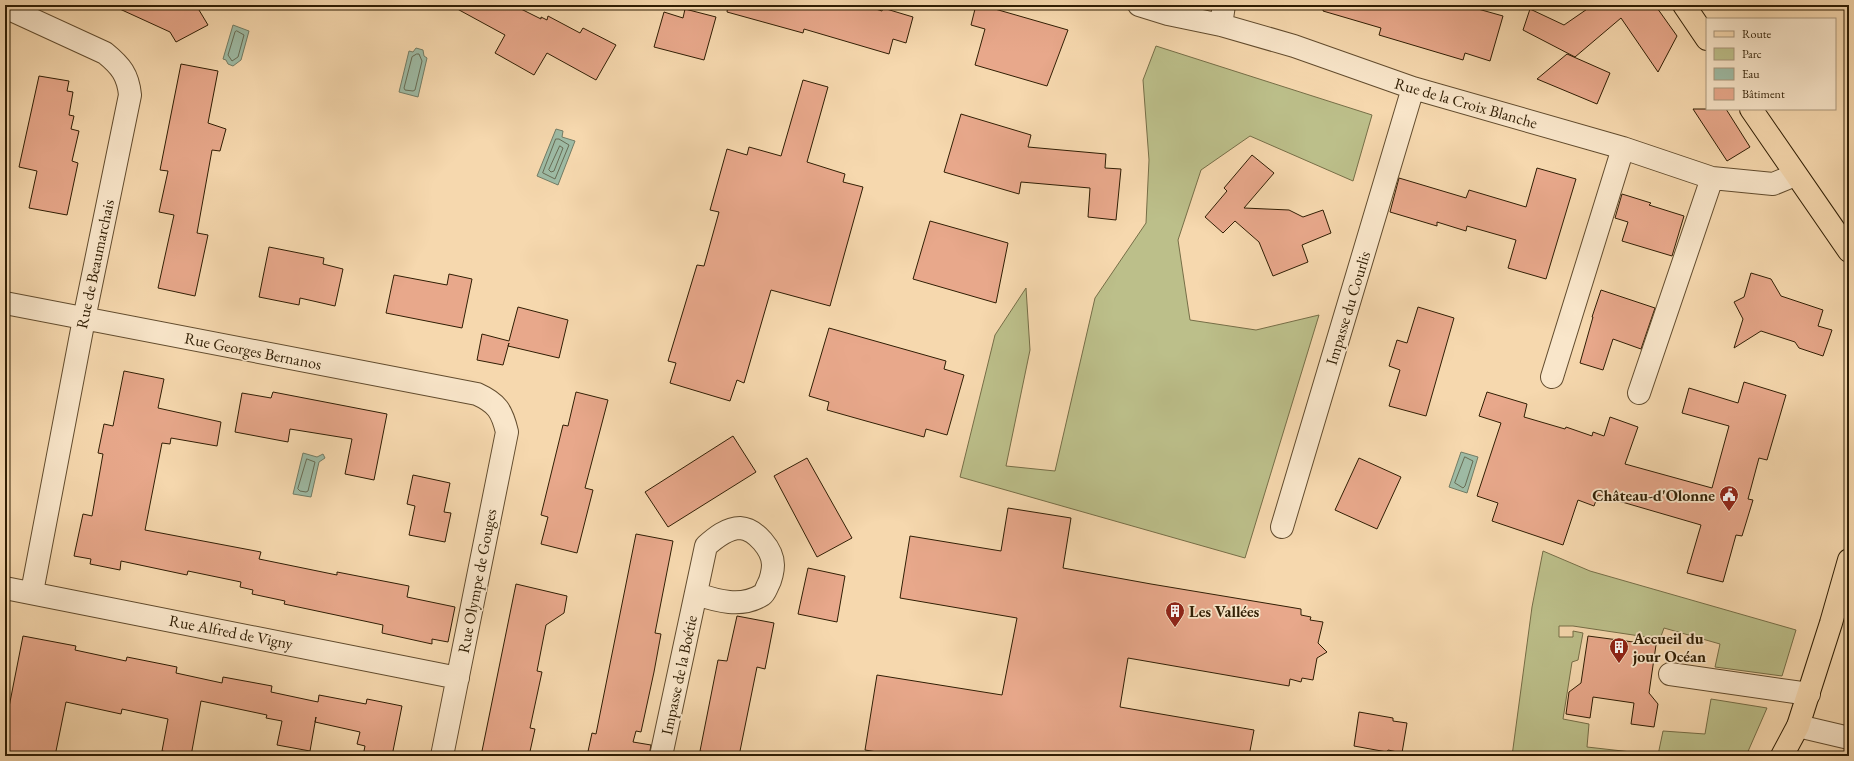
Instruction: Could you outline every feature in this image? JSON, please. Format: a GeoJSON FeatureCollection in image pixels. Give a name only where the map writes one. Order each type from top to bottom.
{"type":"FeatureCollection","features":[{"type":"Feature","properties":{"kind":"main road"},"geometry":{"type":"LineString","coordinates":[[1684,5],[1706,38]]}},
{"type":"Feature","properties":{"kind":"main road"},"geometry":{"type":"LineString","coordinates":[[1751,110],[1795,175],[1847,242]]}},
{"type":"Feature","properties":{"kind":"main road"},"geometry":{"type":"LineString","coordinates":[[1782,756],[1798,726],[1831,623],[1849,560]]}},
{"type":"Feature","properties":{"kind":"street","name":"Rue de la Croix Blanche"},"geometry":{"type":"LineString","coordinates":[[1138,5],[1168,14],[1223,15],[1294,46],[1413,88],[1623,148],[1712,178],[1773,184],[1795,175]]}},
{"type":"Feature","properties":{"kind":"street","name":"Rue de Beaumarchais"},"geometry":{"type":"LineString","coordinates":[[5,8],[104,54],[122,70],[129,82],[130,95],[84,319],[32,592]]}},
{"type":"Feature","properties":{"kind":"street","name":"Impasse du Courlis"},"geometry":{"type":"LineString","coordinates":[[1282,527],[1413,88]]}},
{"type":"Feature","properties":{"kind":"street"},"geometry":{"type":"LineString","coordinates":[[1552,377],[1623,148]]}},
{"type":"Feature","properties":{"kind":"street"},"geometry":{"type":"LineString","coordinates":[[1639,393],[1712,178]]}},
{"type":"Feature","properties":{"kind":"street","name":"Rue Georges Bernanos"},"geometry":{"type":"LineString","coordinates":[[5,303],[477,394],[490,400],[498,407]]}},
{"type":"Feature","properties":{"kind":"street","name":"Rue Olympe de Gouges"},"geometry":{"type":"LineString","coordinates":[[442,756],[506,432],[504,420],[498,407]]}},
{"type":"Feature","properties":{"kind":"street","name":"Rue Alfred de Vigny"},"geometry":{"type":"LineString","coordinates":[[5,588],[32,592],[458,678]]}},
{"type":"Feature","properties":{"kind":"street","name":"Impasse de la Boétie"},"geometry":{"type":"LineString","coordinates":[[661,756],[697,594]]}},
{"type":"Feature","properties":{"kind":"street"},"geometry":{"type":"LineString","coordinates":[[1670,674],[1808,694]]}},
{"type":"Feature","properties":{"kind":"street"},"geometry":{"type":"LineString","coordinates":[[1798,726],[1849,738]]}},
{"type":"Feature","properties":{"kind":"green space"},"geometry":{"type":"Polygon","coordinates":[[[1156,46],[1372,115],[1353,181],[1250,136],[1201,170],[1178,240],[1190,320],[1256,330],[1319,315],[1245,558],[960,477],[995,335],[1026,288],[1030,350],[1006,466],[1055,471],[1095,298],[1146,223],[1149,160],[1143,80],[1156,46]]]}},
{"type":"Feature","properties":{"kind":"green space"},"geometry":{"type":"Polygon","coordinates":[[[1543,551],[1590,571],[1796,630],[1782,676],[1715,667],[1720,644],[1664,628],[1660,639],[1573,626],[1559,626],[1559,637],[1573,637],[1573,631],[1583,633],[1578,660],[1572,662],[1563,719],[1589,724],[1587,747],[1658,755],[1663,731],[1705,734],[1711,699],[1767,708],[1746,756],[1512,756],[1532,607],[1543,551]]]}},
{"type":"Feature","properties":{"kind":"water"},"geometry":{"type":"Polygon","coordinates":[[[233,25],[249,31],[241,60],[233,66],[228,64],[226,60],[223,59],[233,25]]]}},
{"type":"Feature","properties":{"kind":"water"},"geometry":{"type":"Polygon","coordinates":[[[416,48],[423,50],[424,56],[427,58],[418,97],[399,92],[409,51],[413,52],[416,48]]]}},
{"type":"Feature","properties":{"kind":"water"},"geometry":{"type":"Polygon","coordinates":[[[556,129],[563,131],[562,137],[575,141],[558,185],[537,176],[556,129]]]}},
{"type":"Feature","properties":{"kind":"water"},"geometry":{"type":"Polygon","coordinates":[[[1461,452],[1478,457],[1467,493],[1449,487],[1461,452]]]}},
{"type":"Feature","properties":{"kind":"water"},"geometry":{"type":"Polygon","coordinates":[[[303,453],[317,457],[323,454],[325,458],[319,462],[311,497],[293,494],[303,453]]]}},
{"type":"Feature","properties":{"kind":"building"},"geometry":{"type":"Polygon","coordinates":[[[111,5],[196,5],[208,25],[176,42],[170,32],[111,5]]]}},
{"type":"Feature","properties":{"kind":"building"},"geometry":{"type":"Polygon","coordinates":[[[450,5],[513,5],[541,19],[541,17],[547,20],[548,16],[580,33],[583,28],[616,45],[596,80],[547,53],[534,75],[495,53],[505,35],[450,5]]]}},
{"type":"Feature","properties":{"kind":"building"},"geometry":{"type":"Polygon","coordinates":[[[728,5],[863,5],[882,11],[883,8],[913,17],[906,43],[893,39],[889,54],[804,29],[803,33],[727,12],[728,5]]]}},
{"type":"Feature","properties":{"kind":"building"},"geometry":{"type":"Polygon","coordinates":[[[976,5],[981,5],[1068,30],[1047,86],[975,65],[985,29],[971,25],[976,5]]]}},
{"type":"Feature","properties":{"kind":"building"},"geometry":{"type":"Polygon","coordinates":[[[1324,5],[1480,5],[1478,9],[1503,16],[1490,61],[1465,53],[1463,60],[1379,35],[1381,28],[1323,11],[1324,5]]]}},
{"type":"Feature","properties":{"kind":"building"},"geometry":{"type":"Polygon","coordinates":[[[1593,5],[1655,5],[1677,36],[1658,72],[1621,18],[1575,57],[1523,30],[1530,9],[1564,25],[1593,5]]]}},
{"type":"Feature","properties":{"kind":"building"},"geometry":{"type":"Polygon","coordinates":[[[685,9],[716,17],[704,60],[654,47],[664,12],[683,18],[685,9]]]}},
{"type":"Feature","properties":{"kind":"building"},"geometry":{"type":"Polygon","coordinates":[[[1567,54],[1610,73],[1597,104],[1537,79],[1567,54]]]}},
{"type":"Feature","properties":{"kind":"building"},"geometry":{"type":"Polygon","coordinates":[[[181,64],[218,71],[208,123],[226,129],[220,151],[212,150],[197,233],[208,235],[195,296],[158,288],[174,215],[159,212],[168,171],[160,170],[181,64]]]}},
{"type":"Feature","properties":{"kind":"building"},"geometry":{"type":"Polygon","coordinates":[[[39,76],[69,81],[67,91],[73,92],[69,115],[74,116],[71,129],[79,131],[72,161],[78,163],[67,215],[29,208],[37,171],[19,167],[39,76]]]}},
{"type":"Feature","properties":{"kind":"building"},"geometry":{"type":"Polygon","coordinates":[[[803,80],[828,87],[807,162],[845,174],[843,182],[863,187],[830,306],[771,290],[744,383],[737,380],[730,401],[670,383],[676,363],[668,361],[697,265],[704,266],[719,212],[710,210],[727,149],[747,155],[749,147],[781,156],[803,80]]]}},
{"type":"Feature","properties":{"kind":"building"},"geometry":{"type":"Polygon","coordinates":[[[1693,109],[1727,110],[1750,147],[1727,161],[1693,109]]]}},
{"type":"Feature","properties":{"kind":"building"},"geometry":{"type":"Polygon","coordinates":[[[961,114],[1031,135],[1028,147],[1106,154],[1105,168],[1121,169],[1116,220],[1088,217],[1090,188],[1021,182],[1019,194],[944,172],[961,114]]]}},
{"type":"Feature","properties":{"kind":"building"},"geometry":{"type":"Polygon","coordinates":[[[1252,155],[1274,173],[1244,208],[1289,210],[1303,217],[1323,210],[1331,233],[1302,245],[1308,262],[1273,276],[1259,242],[1235,221],[1223,233],[1205,217],[1227,191],[1224,188],[1252,155]]]}},
{"type":"Feature","properties":{"kind":"building"},"geometry":{"type":"Polygon","coordinates":[[[1537,168],[1576,179],[1546,279],[1508,268],[1516,240],[1467,226],[1466,231],[1437,222],[1437,226],[1390,212],[1399,178],[1466,198],[1469,190],[1526,207],[1537,168]]]}},
{"type":"Feature","properties":{"kind":"building"},"geometry":{"type":"Polygon","coordinates":[[[1622,194],[1651,203],[1649,205],[1684,216],[1672,256],[1622,241],[1628,222],[1615,218],[1622,194]]]}},
{"type":"Feature","properties":{"kind":"building"},"geometry":{"type":"Polygon","coordinates":[[[930,221],[1008,243],[996,303],[913,279],[930,221]]]}},
{"type":"Feature","properties":{"kind":"building"},"geometry":{"type":"Polygon","coordinates":[[[269,247],[324,258],[323,264],[343,269],[335,306],[300,298],[299,305],[259,297],[269,247]]]}},
{"type":"Feature","properties":{"kind":"building"},"geometry":{"type":"Polygon","coordinates":[[[1751,273],[1771,279],[1781,296],[1823,310],[1818,326],[1832,330],[1823,356],[1799,348],[1795,342],[1761,331],[1734,348],[1743,319],[1734,302],[1744,297],[1751,273]]]}},
{"type":"Feature","properties":{"kind":"building"},"geometry":{"type":"Polygon","coordinates":[[[449,274],[472,279],[462,328],[386,313],[394,275],[447,285],[449,274]]]}},
{"type":"Feature","properties":{"kind":"building"},"geometry":{"type":"Polygon","coordinates":[[[1601,290],[1655,308],[1641,349],[1613,339],[1603,370],[1580,363],[1601,290]]]}},
{"type":"Feature","properties":{"kind":"building"},"geometry":{"type":"Polygon","coordinates":[[[518,307],[568,320],[559,358],[508,346],[503,365],[477,360],[482,334],[509,341],[518,307]]]}},
{"type":"Feature","properties":{"kind":"building"},"geometry":{"type":"Polygon","coordinates":[[[1418,307],[1454,318],[1426,416],[1389,406],[1400,370],[1389,366],[1397,340],[1407,343],[1418,307]]]}},
{"type":"Feature","properties":{"kind":"building"},"geometry":{"type":"Polygon","coordinates":[[[829,328],[946,361],[944,369],[964,375],[947,435],[926,429],[924,437],[827,410],[829,402],[809,396],[829,328]]]}},
{"type":"Feature","properties":{"kind":"building"},"geometry":{"type":"Polygon","coordinates":[[[124,371],[164,379],[158,408],[221,422],[217,446],[171,438],[170,444],[162,443],[145,530],[261,552],[259,559],[337,575],[337,572],[409,586],[407,597],[455,607],[448,642],[432,639],[432,644],[382,633],[383,625],[284,604],[285,601],[252,594],[253,590],[240,587],[241,582],[188,571],[187,575],[121,561],[120,570],[90,564],[91,559],[74,556],[83,514],[92,516],[103,454],[98,453],[104,424],[113,426],[124,371]]]}},
{"type":"Feature","properties":{"kind":"building"},"geometry":{"type":"Polygon","coordinates":[[[1744,382],[1786,395],[1767,460],[1759,458],[1748,499],[1753,500],[1742,536],[1736,535],[1723,582],[1687,573],[1701,525],[1598,495],[1594,506],[1578,500],[1563,545],[1492,521],[1498,503],[1477,496],[1501,423],[1479,416],[1487,392],[1527,404],[1524,417],[1565,429],[1566,427],[1592,436],[1593,432],[1604,436],[1610,417],[1638,427],[1625,464],[1712,488],[1729,426],[1682,413],[1689,388],[1738,403],[1744,382]]]}},
{"type":"Feature","properties":{"kind":"building"},"geometry":{"type":"Polygon","coordinates":[[[273,392],[387,414],[374,480],[345,474],[352,439],[290,429],[288,442],[235,432],[242,393],[271,398],[273,392]]]}},
{"type":"Feature","properties":{"kind":"building"},"geometry":{"type":"Polygon","coordinates":[[[576,392],[608,400],[585,488],[593,490],[577,553],[541,544],[548,517],[541,515],[563,425],[568,426],[576,392]]]}},
{"type":"Feature","properties":{"kind":"building"},"geometry":{"type":"Polygon","coordinates":[[[733,436],[756,472],[668,527],[645,492],[733,436]]]}},
{"type":"Feature","properties":{"kind":"building"},"geometry":{"type":"Polygon","coordinates":[[[807,458],[852,538],[817,557],[774,476],[807,458]]]}},
{"type":"Feature","properties":{"kind":"building"},"geometry":{"type":"Polygon","coordinates":[[[1359,458],[1401,477],[1377,529],[1335,510],[1359,458]]]}},
{"type":"Feature","properties":{"kind":"building"},"geometry":{"type":"Polygon","coordinates":[[[413,475],[450,483],[444,512],[451,513],[445,542],[409,535],[415,506],[407,504],[413,475]]]}},
{"type":"Feature","properties":{"kind":"building","name":"Les Vallées"},"geometry":{"type":"Polygon","coordinates":[[[1008,508],[1071,518],[1063,568],[1301,609],[1301,615],[1311,617],[1310,620],[1323,622],[1318,643],[1327,652],[1317,658],[1313,680],[1302,678],[1301,682],[1290,679],[1289,686],[1128,658],[1120,707],[1254,730],[1249,756],[901,756],[865,750],[877,675],[1002,695],[1017,618],[900,598],[910,536],[1001,551],[1008,508]]]}},
{"type":"Feature","properties":{"kind":"building"},"geometry":{"type":"Polygon","coordinates":[[[636,534],[673,541],[655,633],[661,634],[654,672],[641,732],[636,731],[633,742],[651,745],[649,756],[587,756],[592,733],[596,734],[636,534]]]}},
{"type":"Feature","properties":{"kind":"building"},"geometry":{"type":"Polygon","coordinates":[[[808,568],[845,576],[837,622],[798,614],[808,568]]]}},
{"type":"Feature","properties":{"kind":"building"},"geometry":{"type":"Polygon","coordinates":[[[516,584],[567,596],[564,613],[546,625],[537,671],[542,672],[530,728],[535,729],[529,756],[481,756],[516,584]]]}},
{"type":"Feature","properties":{"kind":"building"},"geometry":{"type":"Polygon","coordinates":[[[737,616],[774,623],[765,669],[757,667],[739,756],[722,756],[700,751],[718,660],[727,661],[737,616]]]}},
{"type":"Feature","properties":{"kind":"building"},"geometry":{"type":"Polygon","coordinates":[[[23,636],[76,646],[75,650],[126,661],[127,657],[177,667],[176,673],[222,683],[223,677],[272,686],[271,692],[318,702],[319,695],[366,704],[367,699],[402,706],[392,756],[363,756],[365,746],[357,744],[360,732],[315,722],[310,751],[277,745],[282,721],[266,718],[267,715],[201,701],[191,756],[162,751],[168,719],[122,709],[121,714],[66,702],[55,756],[5,756],[5,706],[9,707],[23,636]]]}},
{"type":"Feature","properties":{"kind":"building","name":"Accueil du jour Océan"},"geometry":{"type":"Polygon","coordinates":[[[1588,636],[1656,645],[1649,693],[1658,704],[1654,727],[1631,724],[1634,703],[1593,697],[1590,718],[1566,714],[1569,692],[1581,683],[1588,636]]]}},
{"type":"Feature","properties":{"kind":"building"},"geometry":{"type":"Polygon","coordinates":[[[1359,712],[1393,718],[1393,721],[1407,723],[1402,753],[1354,746],[1359,712]]]}},
{"type":"Feature","properties":{"kind":"place","name":"Château-d'Olonne"},"geometry":{"type":"Point","coordinates":[1729,512]}},
{"type":"Feature","properties":{"kind":"place","name":"Les Vallées"},"geometry":{"type":"Point","coordinates":[1175,628]}},
{"type":"Feature","properties":{"kind":"place","name":"Accueil du jour Océan"},"geometry":{"type":"Point","coordinates":[1619,664]}}]}
